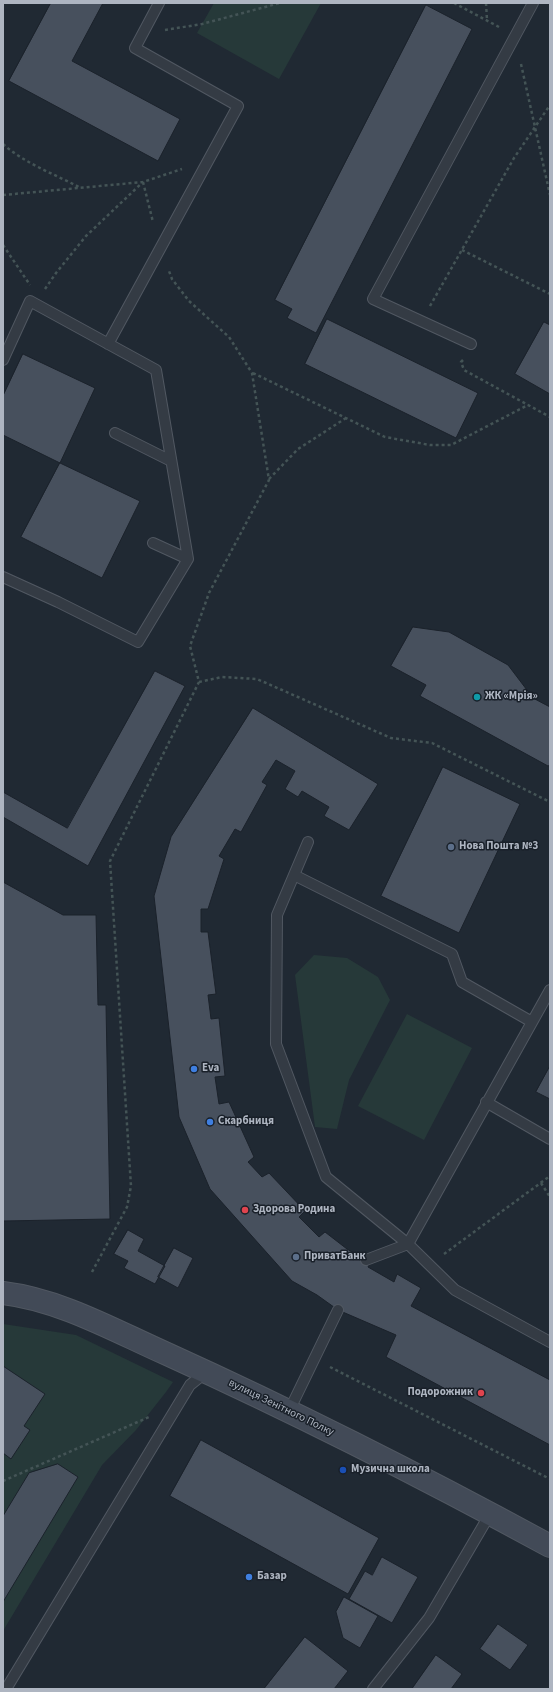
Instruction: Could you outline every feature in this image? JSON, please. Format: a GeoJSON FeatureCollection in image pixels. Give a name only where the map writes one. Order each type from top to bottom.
{"type":"FeatureCollection","features":[{"type":"Feature","properties":{"kind":"street","name":"вулиця Зенітного Полку"},"geometry":{"type":"LineString","coordinates":[[3,1293],[61,1307],[206,1372],[345,1438],[550,1546]]}},
{"type":"Feature","properties":{"kind":"lane"},"geometry":{"type":"LineString","coordinates":[[108,344],[238,106],[135,48],[159,3]]}},
{"type":"Feature","properties":{"kind":"lane"},"geometry":{"type":"LineString","coordinates":[[471,344],[373,299],[532,3]]}},
{"type":"Feature","properties":{"kind":"lane"},"geometry":{"type":"LineString","coordinates":[[3,360],[30,301],[38,301],[108,344],[156,370],[188,559],[138,642],[58,602],[3,577]]}},
{"type":"Feature","properties":{"kind":"lane"},"geometry":{"type":"LineString","coordinates":[[115,433],[171,461]]}},
{"type":"Feature","properties":{"kind":"lane"},"geometry":{"type":"LineString","coordinates":[[153,543],[188,559]]}},
{"type":"Feature","properties":{"kind":"lane"},"geometry":{"type":"LineString","coordinates":[[308,842],[277,915],[276,1044],[326,1177],[408,1244],[455,1290],[550,1342]]}},
{"type":"Feature","properties":{"kind":"lane"},"geometry":{"type":"LineString","coordinates":[[294,875],[452,954],[462,982],[532,1022]]}},
{"type":"Feature","properties":{"kind":"lane"},"geometry":{"type":"LineString","coordinates":[[366,1260],[408,1244],[486,1102],[549,993]]}},
{"type":"Feature","properties":{"kind":"lane"},"geometry":{"type":"LineString","coordinates":[[486,1102],[550,1139]]}},
{"type":"Feature","properties":{"kind":"lane"},"geometry":{"type":"LineString","coordinates":[[289,1412],[338,1310]]}},
{"type":"Feature","properties":{"kind":"lane"},"geometry":{"type":"LineString","coordinates":[[6,1689],[190,1385],[206,1372]]}},
{"type":"Feature","properties":{"kind":"lane"},"geometry":{"type":"LineString","coordinates":[[373,1689],[429,1618],[490,1514]]}},
{"type":"Feature","properties":{"kind":"path"},"geometry":{"type":"LineString","coordinates":[[143,33],[202,24],[280,3]]}},
{"type":"Feature","properties":{"kind":"path"},"geometry":{"type":"LineString","coordinates":[[454,3],[515,36],[534,129],[550,195]]}},
{"type":"Feature","properties":{"kind":"path"},"geometry":{"type":"LineString","coordinates":[[486,3],[487,21]]}},
{"type":"Feature","properties":{"kind":"path"},"geometry":{"type":"LineString","coordinates":[[422,321],[514,158],[550,105]]}},
{"type":"Feature","properties":{"kind":"path"},"geometry":{"type":"LineString","coordinates":[[3,144],[10,150],[40,168],[80,188]]}},
{"type":"Feature","properties":{"kind":"path"},"geometry":{"type":"LineString","coordinates":[[3,194],[143,182],[208,161]]}},
{"type":"Feature","properties":{"kind":"path"},"geometry":{"type":"LineString","coordinates":[[143,182],[160,248],[172,279],[189,301],[229,337],[252,373],[269,480]]}},
{"type":"Feature","properties":{"kind":"path"},"geometry":{"type":"LineString","coordinates":[[3,245],[38,301],[56,273],[86,236],[143,182]]}},
{"type":"Feature","properties":{"kind":"path"},"geometry":{"type":"LineString","coordinates":[[462,250],[550,294]]}},
{"type":"Feature","properties":{"kind":"path"},"geometry":{"type":"LineString","coordinates":[[464,370],[550,418]]}},
{"type":"Feature","properties":{"kind":"path"},"geometry":{"type":"LineString","coordinates":[[252,373],[385,437],[430,444],[451,445],[528,406]]}},
{"type":"Feature","properties":{"kind":"path"},"geometry":{"type":"LineString","coordinates":[[92,1272],[126,1207],[131,1186],[110,861],[199,682],[190,646],[209,593],[269,480],[298,448],[346,418]]}},
{"type":"Feature","properties":{"kind":"path"},"geometry":{"type":"LineString","coordinates":[[199,682],[222,677],[257,679],[391,738],[432,743],[550,802]]}},
{"type":"Feature","properties":{"kind":"path"},"geometry":{"type":"LineString","coordinates":[[429,1265],[550,1176]]}},
{"type":"Feature","properties":{"kind":"path"},"geometry":{"type":"LineString","coordinates":[[541,1183],[550,1197]]}},
{"type":"Feature","properties":{"kind":"path"},"geometry":{"type":"LineString","coordinates":[[315,1359],[550,1480]]}},
{"type":"Feature","properties":{"kind":"path"},"geometry":{"type":"LineString","coordinates":[[3,1481],[179,1403]]}},
{"type":"Feature","properties":{"kind":"shaded area"},"geometry":{"type":"Polygon","coordinates":[[[214,3],[321,3],[279,79],[197,33],[214,3]]]}},
{"type":"Feature","properties":{"kind":"shaded area"},"geometry":{"type":"Polygon","coordinates":[[[314,955],[347,958],[378,977],[390,1000],[349,1080],[337,1129],[315,1127],[295,975],[314,955]]]}},
{"type":"Feature","properties":{"kind":"shaded area"},"geometry":{"type":"Polygon","coordinates":[[[407,1014],[472,1048],[424,1140],[358,1106],[407,1014]]]}},
{"type":"Feature","properties":{"kind":"shaded area"},"geometry":{"type":"Polygon","coordinates":[[[3,1324],[76,1335],[173,1382],[136,1430],[102,1465],[3,1631],[3,1324]]]}},
{"type":"Feature","properties":{"kind":"building"},"geometry":{"type":"Polygon","coordinates":[[[51,3],[103,3],[72,61],[180,119],[158,161],[9,81],[51,3]]]}},
{"type":"Feature","properties":{"kind":"building"},"geometry":{"type":"Polygon","coordinates":[[[426,5],[472,29],[316,333],[287,318],[292,309],[275,300],[426,5]]]}},
{"type":"Feature","properties":{"kind":"building"},"geometry":{"type":"Polygon","coordinates":[[[327,319],[478,393],[456,438],[305,364],[327,319]]]}},
{"type":"Feature","properties":{"kind":"building"},"geometry":{"type":"Polygon","coordinates":[[[544,322],[550,325],[550,394],[515,374],[544,322]]]}},
{"type":"Feature","properties":{"kind":"building"},"geometry":{"type":"Polygon","coordinates":[[[23,354],[95,388],[60,463],[3,435],[3,396],[23,354]]]}},
{"type":"Feature","properties":{"kind":"building"},"geometry":{"type":"Polygon","coordinates":[[[60,463],[140,501],[102,578],[21,537],[60,463]]]}},
{"type":"Feature","properties":{"kind":"building","name":"ЖК «Мрія»"},"geometry":{"type":"Polygon","coordinates":[[[413,627],[449,632],[508,665],[533,698],[550,707],[550,765],[548,766],[420,696],[426,685],[391,666],[413,627]]]}},
{"type":"Feature","properties":{"kind":"building"},"geometry":{"type":"Polygon","coordinates":[[[155,671],[185,686],[88,866],[3,817],[3,792],[67,828],[155,671]]]}},
{"type":"Feature","properties":{"kind":"building"},"geometry":{"type":"Polygon","coordinates":[[[253,708],[378,784],[349,830],[324,816],[329,807],[302,791],[298,797],[285,789],[295,771],[276,760],[262,782],[267,785],[241,832],[235,829],[219,856],[224,859],[208,909],[201,909],[201,932],[208,932],[216,994],[208,995],[211,1019],[219,1018],[225,1076],[215,1077],[219,1104],[229,1102],[254,1157],[248,1162],[262,1177],[269,1173],[305,1211],[299,1217],[319,1237],[325,1232],[347,1249],[370,1263],[368,1267],[394,1282],[397,1274],[421,1288],[411,1306],[550,1380],[550,1445],[386,1357],[396,1335],[338,1310],[317,1295],[292,1281],[210,1189],[179,1117],[154,896],[171,837],[253,708]]]}},
{"type":"Feature","properties":{"kind":"building"},"geometry":{"type":"Polygon","coordinates":[[[443,767],[520,804],[459,933],[381,896],[443,767]]]}},
{"type":"Feature","properties":{"kind":"building"},"geometry":{"type":"Polygon","coordinates":[[[3,882],[63,915],[96,915],[98,1005],[106,1005],[110,1219],[3,1221],[3,882]]]}},
{"type":"Feature","properties":{"kind":"building"},"geometry":{"type":"Polygon","coordinates":[[[550,1066],[550,1099],[536,1092],[550,1066]]]}},
{"type":"Feature","properties":{"kind":"building"},"geometry":{"type":"Polygon","coordinates":[[[128,1230],[144,1239],[138,1251],[165,1266],[155,1284],[124,1268],[128,1261],[114,1254],[128,1230]]]}},
{"type":"Feature","properties":{"kind":"building"},"geometry":{"type":"Polygon","coordinates":[[[174,1248],[193,1258],[178,1288],[158,1277],[174,1248]]]}},
{"type":"Feature","properties":{"kind":"building"},"geometry":{"type":"Polygon","coordinates":[[[3,1366],[45,1394],[24,1426],[30,1430],[11,1459],[3,1453],[3,1366]]]}},
{"type":"Feature","properties":{"kind":"building"},"geometry":{"type":"Polygon","coordinates":[[[201,1440],[379,1538],[348,1594],[170,1496],[201,1440]]]}},
{"type":"Feature","properties":{"kind":"building"},"geometry":{"type":"Polygon","coordinates":[[[58,1464],[78,1477],[3,1602],[3,1516],[29,1473],[58,1464]]]}},
{"type":"Feature","properties":{"kind":"building"},"geometry":{"type":"Polygon","coordinates":[[[382,1557],[418,1577],[392,1623],[349,1599],[365,1571],[372,1575],[382,1557]]]}},
{"type":"Feature","properties":{"kind":"building"},"geometry":{"type":"Polygon","coordinates":[[[344,1597],[378,1616],[360,1648],[343,1638],[336,1612],[344,1597]]]}},
{"type":"Feature","properties":{"kind":"building"},"geometry":{"type":"Polygon","coordinates":[[[498,1624],[528,1645],[510,1670],[480,1649],[498,1624]]]}},
{"type":"Feature","properties":{"kind":"building"},"geometry":{"type":"Polygon","coordinates":[[[305,1637],[348,1671],[334,1689],[264,1689],[305,1637]]]}},
{"type":"Feature","properties":{"kind":"building"},"geometry":{"type":"Polygon","coordinates":[[[436,1655],[462,1674],[451,1689],[412,1689],[436,1655]]]}},
{"type":"Feature","properties":{"kind":"place","name":"ЖК «Мрія»"},"geometry":{"type":"Point","coordinates":[477,697]}},
{"type":"Feature","properties":{"kind":"place","name":"Нова Пошта №3"},"geometry":{"type":"Point","coordinates":[451,847]}},
{"type":"Feature","properties":{"kind":"place","name":"Eva"},"geometry":{"type":"Point","coordinates":[194,1069]}},
{"type":"Feature","properties":{"kind":"place","name":"Скарбниця"},"geometry":{"type":"Point","coordinates":[210,1122]}},
{"type":"Feature","properties":{"kind":"place","name":"Здорова Родина"},"geometry":{"type":"Point","coordinates":[245,1210]}},
{"type":"Feature","properties":{"kind":"place","name":"ПриватБанк"},"geometry":{"type":"Point","coordinates":[296,1257]}},
{"type":"Feature","properties":{"kind":"place","name":"Подорожник"},"geometry":{"type":"Point","coordinates":[481,1393]}},
{"type":"Feature","properties":{"kind":"place","name":"Музична школа"},"geometry":{"type":"Point","coordinates":[343,1470]}},
{"type":"Feature","properties":{"kind":"place","name":"Базар"},"geometry":{"type":"Point","coordinates":[249,1577]}}]}
